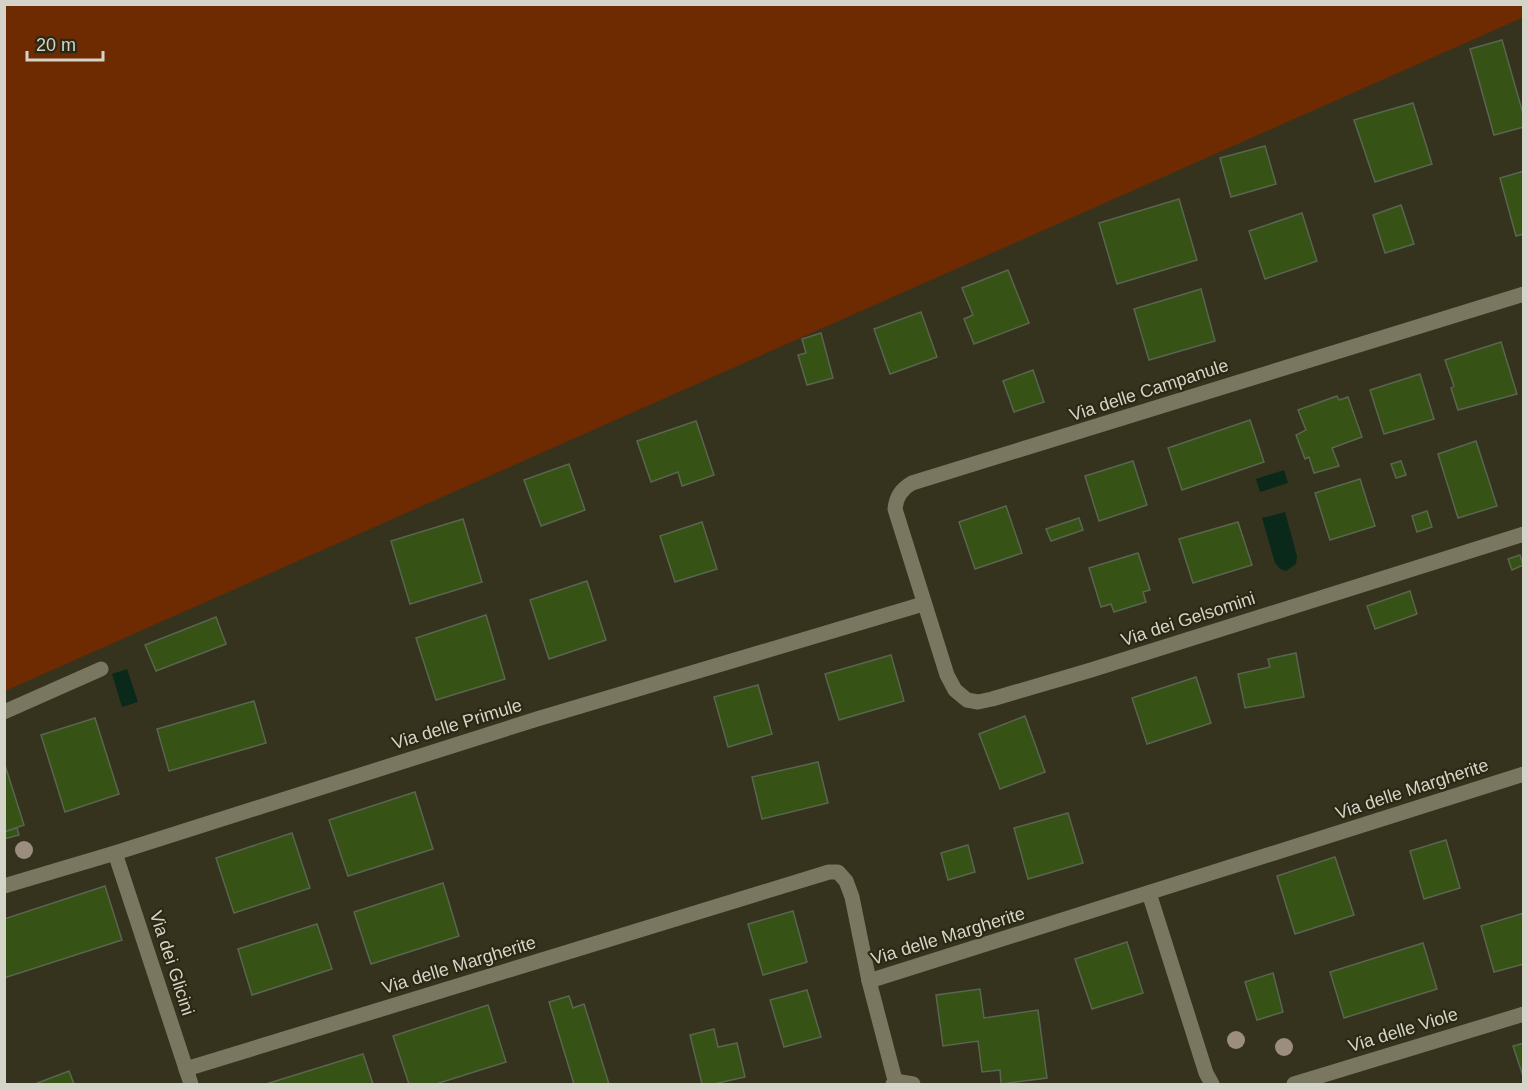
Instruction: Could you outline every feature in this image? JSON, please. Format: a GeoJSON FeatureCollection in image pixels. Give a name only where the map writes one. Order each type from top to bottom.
{"type":"FeatureCollection","features":[{"type":"Feature","properties":{"kind":"street","name":"Via delle Campanule"},"geometry":{"type":"LineString","coordinates":[[923,604],[895,509],[899,495],[905,487],[912,483],[1524,294]]}},
{"type":"Feature","properties":{"kind":"street","name":"Via dei Gelsomini"},"geometry":{"type":"LineString","coordinates":[[923,604],[950,683],[961,696],[978,702],[1091,670],[1524,534]]}},
{"type":"Feature","properties":{"kind":"street","name":"Via delle Primule"},"geometry":{"type":"LineString","coordinates":[[4,886],[116,853],[537,719],[923,604]]}},
{"type":"Feature","properties":{"kind":"street"},"geometry":{"type":"LineString","coordinates":[[4,712],[101,669]]}},
{"type":"Feature","properties":{"kind":"street","name":"Via delle Margherite"},"geometry":{"type":"LineString","coordinates":[[186,1069],[829,872],[838,872],[849,887],[869,981],[1524,774]]}},
{"type":"Feature","properties":{"kind":"street","name":"Via dei Glicini"},"geometry":{"type":"LineString","coordinates":[[116,853],[191,1084]]}},
{"type":"Feature","properties":{"kind":"street"},"geometry":{"type":"LineString","coordinates":[[1149,894],[1206,1073],[1212,1084]]}},
{"type":"Feature","properties":{"kind":"street"},"geometry":{"type":"LineString","coordinates":[[869,981],[895,1084],[901,1082],[913,1084]]}},
{"type":"Feature","properties":{"kind":"street","name":"Via delle Viole"},"geometry":{"type":"LineString","coordinates":[[1293,1084],[1524,1014]]}},
{"type":"Feature","properties":{"kind":"shaded area"},"geometry":{"type":"Polygon","coordinates":[[[5,4],[1523,4],[1524,17],[5,691],[5,4]]]}},
{"type":"Feature","properties":{"kind":"shaded area"},"geometry":{"type":"Polygon","coordinates":[[[1284,470],[1288,483],[1260,492],[1256,479],[1284,470]]]}},
{"type":"Feature","properties":{"kind":"shaded area"},"geometry":{"type":"Polygon","coordinates":[[[1285,512],[1297,556],[1296,564],[1286,571],[1280,569],[1275,563],[1262,518],[1285,512]]]}},
{"type":"Feature","properties":{"kind":"shaded area"},"geometry":{"type":"Polygon","coordinates":[[[127,669],[138,702],[122,707],[112,674],[127,669]]]}},
{"type":"Feature","properties":{"kind":"building"},"geometry":{"type":"Polygon","coordinates":[[[1502,40],[1524,117],[1524,127],[1494,135],[1470,49],[1502,40]]]}},
{"type":"Feature","properties":{"kind":"building"},"geometry":{"type":"Polygon","coordinates":[[[1413,103],[1432,164],[1375,182],[1354,120],[1413,103]]]}},
{"type":"Feature","properties":{"kind":"building"},"geometry":{"type":"Polygon","coordinates":[[[1265,146],[1276,184],[1231,197],[1220,158],[1265,146]]]}},
{"type":"Feature","properties":{"kind":"building"},"geometry":{"type":"Polygon","coordinates":[[[1524,171],[1524,234],[1516,236],[1500,178],[1524,171]]]}},
{"type":"Feature","properties":{"kind":"building"},"geometry":{"type":"Polygon","coordinates":[[[1179,199],[1197,260],[1117,284],[1099,223],[1179,199]]]}},
{"type":"Feature","properties":{"kind":"building"},"geometry":{"type":"Polygon","coordinates":[[[1401,205],[1414,244],[1385,253],[1373,215],[1401,205]]]}},
{"type":"Feature","properties":{"kind":"building"},"geometry":{"type":"Polygon","coordinates":[[[1302,213],[1317,261],[1265,279],[1249,231],[1302,213]]]}},
{"type":"Feature","properties":{"kind":"building"},"geometry":{"type":"Polygon","coordinates":[[[1008,270],[1029,323],[974,344],[964,319],[973,315],[962,288],[1008,270]]]}},
{"type":"Feature","properties":{"kind":"building"},"geometry":{"type":"Polygon","coordinates":[[[1201,289],[1215,341],[1149,360],[1134,309],[1201,289]]]}},
{"type":"Feature","properties":{"kind":"building"},"geometry":{"type":"Polygon","coordinates":[[[921,312],[937,357],[890,374],[874,329],[921,312]]]}},
{"type":"Feature","properties":{"kind":"building"},"geometry":{"type":"Polygon","coordinates":[[[821,333],[833,378],[807,385],[798,355],[806,353],[802,339],[821,333]]]}},
{"type":"Feature","properties":{"kind":"building"},"geometry":{"type":"Polygon","coordinates":[[[1501,342],[1517,394],[1458,410],[1451,388],[1454,386],[1445,360],[1501,342]]]}},
{"type":"Feature","properties":{"kind":"building"},"geometry":{"type":"Polygon","coordinates":[[[1033,370],[1044,402],[1014,412],[1003,381],[1033,370]]]}},
{"type":"Feature","properties":{"kind":"building"},"geometry":{"type":"Polygon","coordinates":[[[1420,374],[1434,419],[1384,434],[1370,390],[1420,374]]]}},
{"type":"Feature","properties":{"kind":"building"},"geometry":{"type":"Polygon","coordinates":[[[1337,396],[1339,400],[1348,397],[1362,437],[1332,448],[1339,466],[1314,473],[1309,457],[1305,459],[1296,435],[1306,430],[1298,410],[1337,396]]]}},
{"type":"Feature","properties":{"kind":"building"},"geometry":{"type":"Polygon","coordinates":[[[1250,420],[1264,462],[1182,490],[1168,448],[1250,420]]]}},
{"type":"Feature","properties":{"kind":"building"},"geometry":{"type":"Polygon","coordinates":[[[696,421],[714,475],[682,486],[678,472],[651,482],[637,441],[696,421]]]}},
{"type":"Feature","properties":{"kind":"building"},"geometry":{"type":"Polygon","coordinates":[[[1476,441],[1497,506],[1458,518],[1438,454],[1476,441]]]}},
{"type":"Feature","properties":{"kind":"building"},"geometry":{"type":"Polygon","coordinates":[[[1133,461],[1147,505],[1099,521],[1085,476],[1133,461]]]}},
{"type":"Feature","properties":{"kind":"building"},"geometry":{"type":"Polygon","coordinates":[[[1401,461],[1406,475],[1396,478],[1391,464],[1401,461]]]}},
{"type":"Feature","properties":{"kind":"building"},"geometry":{"type":"Polygon","coordinates":[[[569,464],[585,510],[541,526],[524,480],[569,464]]]}},
{"type":"Feature","properties":{"kind":"building"},"geometry":{"type":"Polygon","coordinates":[[[1360,479],[1375,526],[1330,540],[1315,493],[1360,479]]]}},
{"type":"Feature","properties":{"kind":"building"},"geometry":{"type":"Polygon","coordinates":[[[1006,506],[1022,553],[975,569],[959,522],[1006,506]]]}},
{"type":"Feature","properties":{"kind":"building"},"geometry":{"type":"Polygon","coordinates":[[[1427,511],[1432,527],[1417,532],[1412,516],[1427,511]]]}},
{"type":"Feature","properties":{"kind":"building"},"geometry":{"type":"Polygon","coordinates":[[[1079,518],[1083,530],[1051,541],[1046,529],[1079,518]]]}},
{"type":"Feature","properties":{"kind":"building"},"geometry":{"type":"Polygon","coordinates":[[[463,519],[482,582],[410,604],[391,541],[463,519]]]}},
{"type":"Feature","properties":{"kind":"building"},"geometry":{"type":"Polygon","coordinates":[[[702,522],[717,569],[675,582],[660,536],[702,522]]]}},
{"type":"Feature","properties":{"kind":"building"},"geometry":{"type":"Polygon","coordinates":[[[1238,522],[1252,565],[1193,583],[1179,539],[1238,522]]]}},
{"type":"Feature","properties":{"kind":"building"},"geometry":{"type":"Polygon","coordinates":[[[1138,553],[1150,590],[1143,592],[1146,602],[1114,612],[1111,604],[1101,607],[1089,568],[1138,553]]]}},
{"type":"Feature","properties":{"kind":"building"},"geometry":{"type":"Polygon","coordinates":[[[1520,555],[1523,565],[1512,570],[1508,559],[1520,555]]]}},
{"type":"Feature","properties":{"kind":"building"},"geometry":{"type":"Polygon","coordinates":[[[587,581],[606,640],[549,659],[530,600],[587,581]]]}},
{"type":"Feature","properties":{"kind":"building"},"geometry":{"type":"Polygon","coordinates":[[[1410,591],[1417,614],[1375,629],[1367,606],[1410,591]]]}},
{"type":"Feature","properties":{"kind":"building"},"geometry":{"type":"Polygon","coordinates":[[[486,615],[505,679],[436,700],[416,638],[486,615]]]}},
{"type":"Feature","properties":{"kind":"building"},"geometry":{"type":"Polygon","coordinates":[[[216,617],[226,644],[156,671],[145,645],[216,617]]]}},
{"type":"Feature","properties":{"kind":"building"},"geometry":{"type":"Polygon","coordinates":[[[1296,653],[1304,697],[1245,708],[1238,674],[1270,667],[1268,659],[1296,653]]]}},
{"type":"Feature","properties":{"kind":"building"},"geometry":{"type":"Polygon","coordinates":[[[891,655],[904,701],[839,720],[825,674],[891,655]]]}},
{"type":"Feature","properties":{"kind":"building"},"geometry":{"type":"Polygon","coordinates":[[[1196,677],[1211,723],[1147,744],[1132,698],[1196,677]]]}},
{"type":"Feature","properties":{"kind":"building"},"geometry":{"type":"Polygon","coordinates":[[[758,685],[772,734],[728,747],[714,697],[758,685]]]}},
{"type":"Feature","properties":{"kind":"building"},"geometry":{"type":"Polygon","coordinates":[[[254,701],[266,743],[169,771],[157,729],[254,701]]]}},
{"type":"Feature","properties":{"kind":"building"},"geometry":{"type":"Polygon","coordinates":[[[1025,716],[1045,772],[1000,789],[979,734],[1025,716]]]}},
{"type":"Feature","properties":{"kind":"building"},"geometry":{"type":"Polygon","coordinates":[[[95,718],[119,794],[65,812],[41,735],[95,718]]]}},
{"type":"Feature","properties":{"kind":"building"},"geometry":{"type":"Polygon","coordinates":[[[4,762],[24,825],[4,832],[4,762]]]}},
{"type":"Feature","properties":{"kind":"building"},"geometry":{"type":"Polygon","coordinates":[[[818,762],[828,803],[762,819],[752,777],[818,762]]]}},
{"type":"Feature","properties":{"kind":"building"},"geometry":{"type":"Polygon","coordinates":[[[415,792],[433,849],[348,876],[329,820],[415,792]]]}},
{"type":"Feature","properties":{"kind":"building"},"geometry":{"type":"Polygon","coordinates":[[[1068,813],[1083,863],[1028,879],[1014,828],[1068,813]]]}},
{"type":"Feature","properties":{"kind":"building"},"geometry":{"type":"Polygon","coordinates":[[[17,828],[19,835],[4,839],[4,832],[17,828]]]}},
{"type":"Feature","properties":{"kind":"building"},"geometry":{"type":"Polygon","coordinates":[[[292,833],[310,888],[234,913],[216,858],[292,833]]]}},
{"type":"Feature","properties":{"kind":"building"},"geometry":{"type":"Polygon","coordinates":[[[1446,840],[1460,888],[1424,899],[1410,851],[1446,840]]]}},
{"type":"Feature","properties":{"kind":"building"},"geometry":{"type":"Polygon","coordinates":[[[968,845],[975,872],[948,880],[941,853],[968,845]]]}},
{"type":"Feature","properties":{"kind":"building"},"geometry":{"type":"Polygon","coordinates":[[[1335,857],[1354,915],[1295,934],[1277,876],[1335,857]]]}},
{"type":"Feature","properties":{"kind":"building"},"geometry":{"type":"Polygon","coordinates":[[[443,883],[459,936],[371,964],[354,912],[443,883]]]}},
{"type":"Feature","properties":{"kind":"building"},"geometry":{"type":"Polygon","coordinates":[[[105,886],[122,940],[4,978],[4,919],[105,886]]]}},
{"type":"Feature","properties":{"kind":"building"},"geometry":{"type":"Polygon","coordinates":[[[793,911],[807,962],[763,975],[748,924],[793,911]]]}},
{"type":"Feature","properties":{"kind":"building"},"geometry":{"type":"Polygon","coordinates":[[[1524,913],[1524,964],[1494,972],[1481,926],[1524,913]]]}},
{"type":"Feature","properties":{"kind":"building"},"geometry":{"type":"Polygon","coordinates":[[[317,924],[332,969],[252,995],[238,949],[317,924]]]}},
{"type":"Feature","properties":{"kind":"building"},"geometry":{"type":"Polygon","coordinates":[[[1127,942],[1143,993],[1092,1009],[1075,959],[1127,942]]]}},
{"type":"Feature","properties":{"kind":"building"},"geometry":{"type":"Polygon","coordinates":[[[1423,943],[1437,989],[1344,1018],[1330,972],[1423,943]]]}},
{"type":"Feature","properties":{"kind":"building"},"geometry":{"type":"Polygon","coordinates":[[[1273,973],[1283,1012],[1257,1020],[1245,982],[1273,973]]]}},
{"type":"Feature","properties":{"kind":"building"},"geometry":{"type":"Polygon","coordinates":[[[980,989],[984,1018],[1038,1010],[1047,1078],[1001,1084],[1000,1070],[982,1072],[978,1041],[943,1046],[936,995],[980,989]]]}},
{"type":"Feature","properties":{"kind":"building"},"geometry":{"type":"Polygon","coordinates":[[[807,990],[821,1037],[784,1047],[770,1000],[807,990]]]}},
{"type":"Feature","properties":{"kind":"building"},"geometry":{"type":"Polygon","coordinates":[[[569,996],[573,1008],[584,1004],[609,1084],[574,1084],[549,1002],[569,996]]]}},
{"type":"Feature","properties":{"kind":"building"},"geometry":{"type":"Polygon","coordinates":[[[488,1005],[506,1062],[436,1084],[409,1084],[393,1036],[488,1005]]]}},
{"type":"Feature","properties":{"kind":"building"},"geometry":{"type":"Polygon","coordinates":[[[714,1029],[718,1047],[737,1043],[745,1077],[714,1084],[702,1084],[690,1035],[714,1029]]]}},
{"type":"Feature","properties":{"kind":"building"},"geometry":{"type":"Polygon","coordinates":[[[1524,1043],[1524,1079],[1513,1046],[1524,1043]]]}},
{"type":"Feature","properties":{"kind":"building"},"geometry":{"type":"Polygon","coordinates":[[[363,1054],[373,1084],[266,1084],[363,1054]]]}},
{"type":"Feature","properties":{"kind":"building"},"geometry":{"type":"Polygon","coordinates":[[[69,1071],[74,1084],[35,1084],[69,1071]]]}}]}
